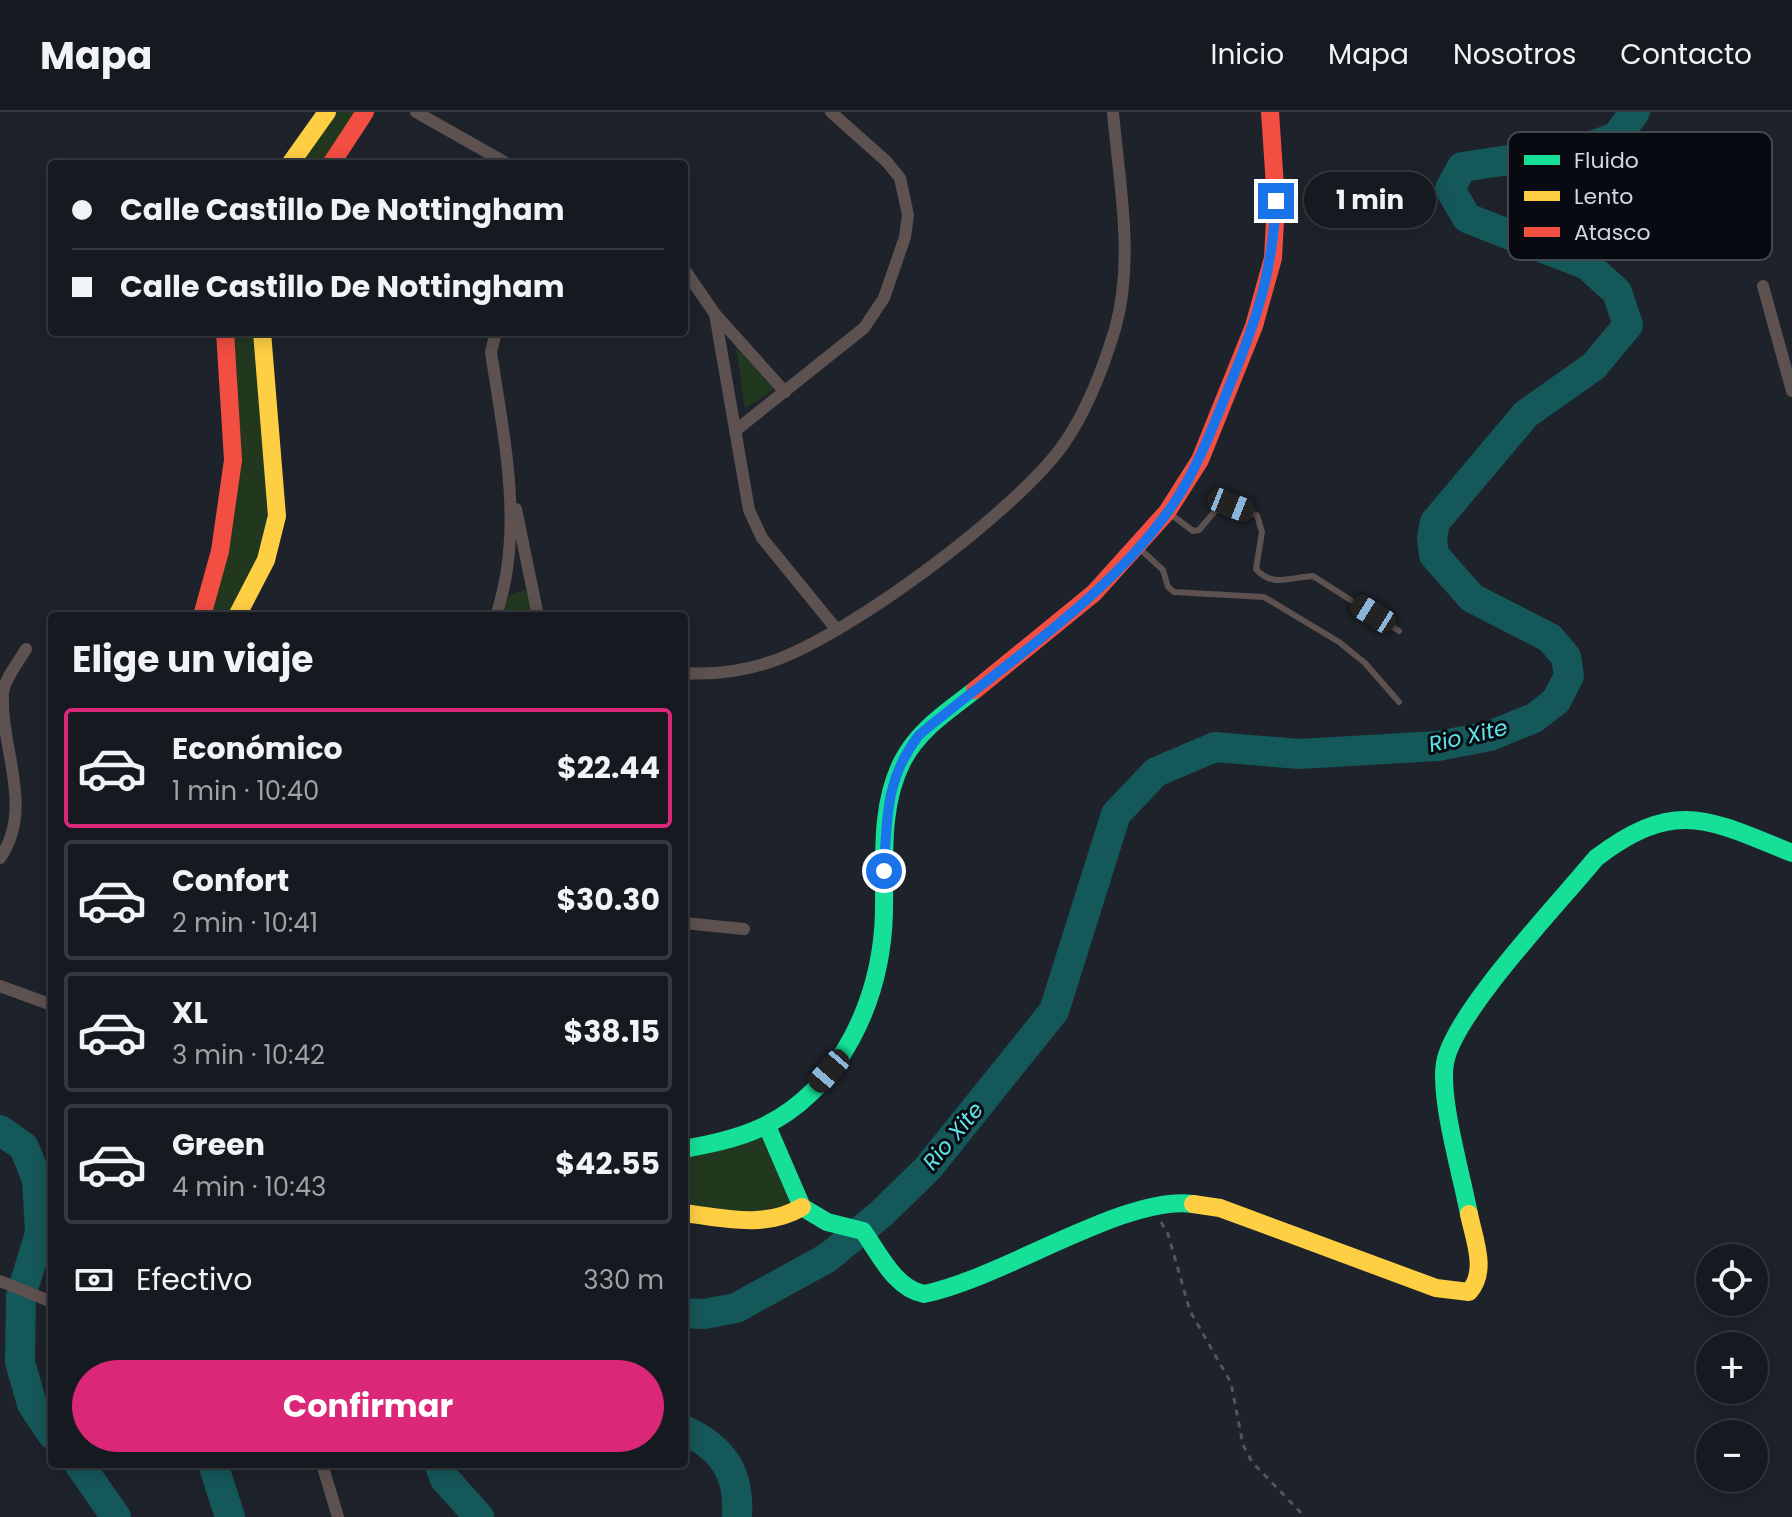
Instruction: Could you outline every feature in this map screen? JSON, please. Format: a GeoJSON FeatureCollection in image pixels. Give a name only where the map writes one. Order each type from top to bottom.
{"type":"FeatureCollection","features":[{"type":"Feature","properties":{"kind":"street"},"geometry":{"type":"LineString","coordinates":[[293,160],[327,112]]}},
{"type":"Feature","properties":{"kind":"street"},"geometry":{"type":"LineString","coordinates":[[334,160],[365,112]]}},
{"type":"Feature","properties":{"kind":"street"},"geometry":{"type":"LineString","coordinates":[[416,112],[501,160]]}},
{"type":"Feature","properties":{"kind":"street"},"geometry":{"type":"LineString","coordinates":[[735,431],[864,328],[884,298],[905,237],[908,215],[900,178],[886,161],[831,112]]}},
{"type":"Feature","properties":{"kind":"street"},"geometry":{"type":"LineString","coordinates":[[688,673],[737,671],[774,660],[837,630],[930,565],[1026,488],[1062,445],[1084,410],[1115,327],[1123,283],[1126,252],[1113,112]]}},
{"type":"Feature","properties":{"kind":"street"},"geometry":{"type":"LineString","coordinates":[[688,1148],[742,1138],[767,1126],[803,1100],[851,1043],[865,1014],[879,970],[891,785],[904,754],[928,727],[1094,593],[1167,512],[1205,446],[1254,326],[1273,258],[1276,201],[1270,112]]}},
{"type":"Feature","properties":{"kind":"street"},"geometry":{"type":"LineString","coordinates":[[688,275],[715,314],[785,392]]}},
{"type":"Feature","properties":{"kind":"street"},"geometry":{"type":"LineString","coordinates":[[1763,286],[1792,391]]}},
{"type":"Feature","properties":{"kind":"street"},"geometry":{"type":"LineString","coordinates":[[715,314],[749,510],[756,526],[837,630]]}},
{"type":"Feature","properties":{"kind":"street"},"geometry":{"type":"LineString","coordinates":[[203,612],[220,551],[233,460],[225,336]]}},
{"type":"Feature","properties":{"kind":"street"},"geometry":{"type":"LineString","coordinates":[[239,612],[259,579],[272,548],[277,523],[278,498],[262,336]]}},
{"type":"Feature","properties":{"kind":"street"},"geometry":{"type":"LineString","coordinates":[[495,336],[491,352],[512,488],[537,612]]}},
{"type":"Feature","properties":{"kind":"street"},"geometry":{"type":"LineString","coordinates":[[497,612],[507,565],[512,488]]}},
{"type":"Feature","properties":{"kind":"street"},"geometry":{"type":"LineString","coordinates":[[0,858],[11,842],[16,820],[3,691],[26,649]]}},
{"type":"Feature","properties":{"kind":"street"},"geometry":{"type":"LineString","coordinates":[[767,1126],[802,1207],[827,1222],[863,1231],[905,1287],[924,1294],[935,1293],[1148,1207],[1174,1201],[1199,1202],[1436,1288],[1469,1292],[1478,1282],[1479,1265],[1445,1075],[1445,1062],[1466,1016],[1596,858],[1618,840],[1644,826],[1673,819],[1699,818],[1728,825],[1792,853]]}},
{"type":"Feature","properties":{"kind":"street"},"geometry":{"type":"LineString","coordinates":[[688,923],[744,929]]}},
{"type":"Feature","properties":{"kind":"street"},"geometry":{"type":"LineString","coordinates":[[0,986],[48,1004]]}},
{"type":"Feature","properties":{"kind":"street"},"geometry":{"type":"LineString","coordinates":[[688,1213],[757,1219],[788,1215],[802,1207]]}},
{"type":"Feature","properties":{"kind":"street"},"geometry":{"type":"LineString","coordinates":[[0,1281],[48,1300]]}},
{"type":"Feature","properties":{"kind":"street"},"geometry":{"type":"LineString","coordinates":[[323,1468],[338,1517]]}},
{"type":"Feature","properties":{"kind":"lane"},"geometry":{"type":"LineString","coordinates":[[1167,512],[1193,531],[1199,530],[1221,504],[1257,515],[1262,532],[1256,569],[1264,578],[1277,582],[1313,576],[1399,631]]}},
{"type":"Feature","properties":{"kind":"lane"},"geometry":{"type":"LineString","coordinates":[[1137,546],[1163,570],[1168,587],[1174,592],[1264,597],[1323,631],[1365,663],[1399,702]]}},
{"type":"Feature","properties":{"kind":"path"},"geometry":{"type":"LineString","coordinates":[[1148,1207],[1168,1234],[1190,1311],[1231,1383],[1243,1445],[1252,1462],[1305,1517]]}},
{"type":"Feature","properties":{"kind":"green space"},"geometry":{"type":"Polygon","coordinates":[[[327,112],[365,112],[334,160],[293,160],[327,112]]]}},
{"type":"Feature","properties":{"kind":"green space"},"geometry":{"type":"Polygon","coordinates":[[[225,336],[262,336],[278,498],[238,612],[203,612],[227,509],[225,336]]]}},
{"type":"Feature","properties":{"kind":"green space"},"geometry":{"type":"Polygon","coordinates":[[[736,347],[774,389],[745,409],[736,347]]]}},
{"type":"Feature","properties":{"kind":"green space"},"geometry":{"type":"Polygon","coordinates":[[[523,590],[530,593],[533,612],[503,612],[509,596],[523,590]]]}},
{"type":"Feature","properties":{"kind":"green space"},"geometry":{"type":"Polygon","coordinates":[[[767,1126],[798,1211],[688,1213],[688,1148],[767,1126]]]}},
{"type":"Feature","properties":{"kind":"waterway","name":"Rio Xite"},"geometry":{"type":"LineString","coordinates":[[1620,132],[1635,112]]}},
{"type":"Feature","properties":{"kind":"waterway","name":"Rio Xite"},"geometry":{"type":"LineString","coordinates":[[1508,160],[1462,167],[1450,189],[1467,218],[1508,234]]}},
{"type":"Feature","properties":{"kind":"waterway","name":"Rio Xite"},"geometry":{"type":"LineString","coordinates":[[688,1313],[704,1314],[736,1308],[827,1258],[882,1213],[928,1168],[1054,1011],[1116,814],[1156,772],[1215,747],[1299,754],[1438,746],[1490,736],[1534,718],[1556,701],[1569,676],[1566,657],[1550,638],[1472,598],[1434,555],[1432,538],[1435,522],[1526,414],[1594,366],[1628,325],[1617,292],[1587,265],[1574,260]]}},
{"type":"Feature","properties":{"kind":"waterway","name":"Rio Xite"},"geometry":{"type":"LineString","coordinates":[[0,1130],[24,1147],[37,1180],[40,1233],[21,1296],[20,1362],[32,1404],[48,1428]]}},
{"type":"Feature","properties":{"kind":"waterway","name":"Rio Xite"},"geometry":{"type":"LineString","coordinates":[[688,1432],[709,1445],[726,1464],[735,1487],[737,1517]]}},
{"type":"Feature","properties":{"kind":"waterway","name":"Rio Xite"},"geometry":{"type":"LineString","coordinates":[[82,1468],[116,1517]]}},
{"type":"Feature","properties":{"kind":"waterway","name":"Rio Xite"},"geometry":{"type":"LineString","coordinates":[[214,1468],[230,1517]]}},
{"type":"Feature","properties":{"kind":"waterway","name":"Rio Xite"},"geometry":{"type":"LineString","coordinates":[[441,1468],[445,1479],[479,1517]]}},
{"type":"Feature","properties":{"kind":"traffic: fast"},"geometry":{"type":"LineString","coordinates":[[688,1148],[760,1128],[789,1111],[814,1090],[852,1038],[866,1008],[881,944],[886,816],[895,780],[916,740],[975,690]]}},
{"type":"Feature","properties":{"kind":"traffic: fast"},"geometry":{"type":"LineString","coordinates":[[1469,1214],[1445,1096],[1445,1063],[1452,1042],[1487,988],[1596,858],[1648,827],[1692,820],[1737,831],[1792,853]]}},
{"type":"Feature","properties":{"kind":"traffic: fast"},"geometry":{"type":"LineString","coordinates":[[767,1126],[802,1207]]}},
{"type":"Feature","properties":{"kind":"traffic: fast"},"geometry":{"type":"LineString","coordinates":[[802,1207],[827,1222],[863,1231],[896,1278],[924,1294],[989,1272],[1134,1212],[1165,1204],[1193,1204]]}},
{"type":"Feature","properties":{"kind":"traffic: slow"},"geometry":{"type":"LineString","coordinates":[[293,160],[327,112]]}},
{"type":"Feature","properties":{"kind":"traffic: slow"},"geometry":{"type":"LineString","coordinates":[[239,612],[266,560],[277,516],[262,336]]}},
{"type":"Feature","properties":{"kind":"traffic: slow"},"geometry":{"type":"LineString","coordinates":[[1193,1204],[1220,1208],[1436,1288],[1469,1292],[1475,1284],[1479,1265],[1469,1214]]}},
{"type":"Feature","properties":{"kind":"traffic: slow"},"geometry":{"type":"LineString","coordinates":[[688,1214],[759,1220],[788,1214],[802,1207]]}},
{"type":"Feature","properties":{"kind":"traffic: jam"},"geometry":{"type":"LineString","coordinates":[[334,160],[365,112]]}},
{"type":"Feature","properties":{"kind":"traffic: jam"},"geometry":{"type":"LineString","coordinates":[[975,690],[1094,593],[1167,512],[1200,460],[1254,326],[1273,258],[1276,201],[1270,112]]}},
{"type":"Feature","properties":{"kind":"traffic: jam"},"geometry":{"type":"LineString","coordinates":[[203,612],[220,551],[233,460],[225,336]]}},
{"type":"Feature","properties":{"kind":"route"},"geometry":{"type":"LineString","coordinates":[[884,871],[891,785],[904,754],[919,735],[1094,593],[1175,502],[1200,460],[1254,326],[1273,258],[1276,201]]}}]}
